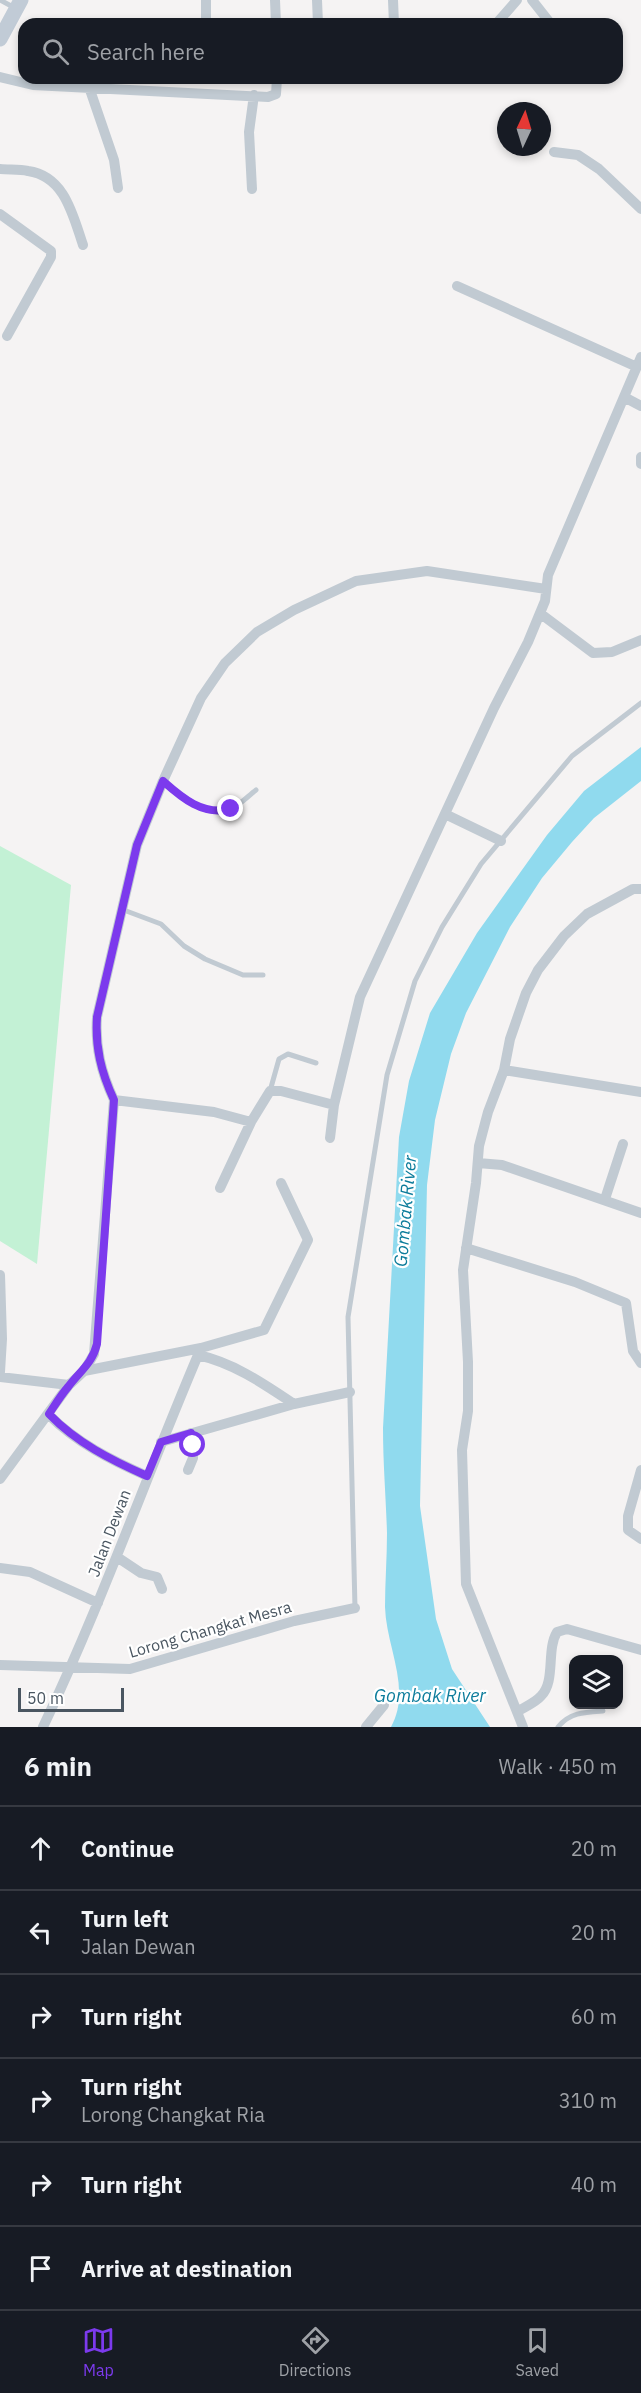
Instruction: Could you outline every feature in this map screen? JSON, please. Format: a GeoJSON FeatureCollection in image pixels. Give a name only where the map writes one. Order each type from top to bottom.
{"type":"FeatureCollection","features":[{"type":"Feature","properties":{"kind":"street"},"geometry":{"type":"LineString","coordinates":[[206,0],[206,18]]}},
{"type":"Feature","properties":{"kind":"street"},"geometry":{"type":"LineString","coordinates":[[275,0],[276,18]]}},
{"type":"Feature","properties":{"kind":"street"},"geometry":{"type":"LineString","coordinates":[[317,0],[318,18]]}},
{"type":"Feature","properties":{"kind":"street"},"geometry":{"type":"LineString","coordinates":[[393,0],[393,18]]}},
{"type":"Feature","properties":{"kind":"street"},"geometry":{"type":"LineString","coordinates":[[501,18],[517,0]]}},
{"type":"Feature","properties":{"kind":"street"},"geometry":{"type":"LineString","coordinates":[[532,0],[546,18]]}},
{"type":"Feature","properties":{"kind":"street"},"geometry":{"type":"LineString","coordinates":[[0,39],[19,5]]}},
{"type":"Feature","properties":{"kind":"street"},"geometry":{"type":"LineString","coordinates":[[0,77],[18,81]]}},
{"type":"Feature","properties":{"kind":"street"},"geometry":{"type":"LineString","coordinates":[[29,84],[268,97],[276,94],[277,84]]}},
{"type":"Feature","properties":{"kind":"street"},"geometry":{"type":"LineString","coordinates":[[89,87],[114,160],[118,188]]}},
{"type":"Feature","properties":{"kind":"street"},"geometry":{"type":"LineString","coordinates":[[252,189],[249,132],[254,95]]}},
{"type":"Feature","properties":{"kind":"street"},"geometry":{"type":"LineString","coordinates":[[554,152],[578,154],[599,169],[641,209]]}},
{"type":"Feature","properties":{"kind":"street"},"geometry":{"type":"LineString","coordinates":[[0,169],[40,174],[57,187],[66,196],[83,245]]}},
{"type":"Feature","properties":{"kind":"street"},"geometry":{"type":"LineString","coordinates":[[0,214],[51,251],[51,257],[7,336]]}},
{"type":"Feature","properties":{"kind":"street"},"geometry":{"type":"LineString","coordinates":[[330,1138],[333,1105],[360,997],[541,614],[552,564],[639,362],[456,286]]}},
{"type":"Feature","properties":{"kind":"street"},"geometry":{"type":"LineString","coordinates":[[624,397],[641,406]]}},
{"type":"Feature","properties":{"kind":"street"},"geometry":{"type":"LineString","coordinates":[[641,457],[641,464]]}},
{"type":"Feature","properties":{"kind":"street"},"geometry":{"type":"LineString","coordinates":[[0,1479],[69,1385],[84,1371],[97,1344],[114,1100],[101,1072],[95,1038],[102,992],[137,845],[192,714],[225,663],[257,632],[320,597],[356,581],[427,571],[546,589]]}},
{"type":"Feature","properties":{"kind":"street"},"geometry":{"type":"LineString","coordinates":[[541,614],[593,653],[612,652],[641,640]]}},
{"type":"Feature","properties":{"kind":"street"},"geometry":{"type":"LineString","coordinates":[[446,814],[501,841]]}},
{"type":"Feature","properties":{"kind":"street"},"geometry":{"type":"LineString","coordinates":[[523,1727],[466,1584],[462,1450],[468,1402],[463,1270],[479,1146],[526,993],[544,962],[564,936],[587,914],[633,889],[641,889]]}},
{"type":"Feature","properties":{"kind":"street"},"geometry":{"type":"LineString","coordinates":[[504,1070],[641,1092]]}},
{"type":"Feature","properties":{"kind":"street"},"geometry":{"type":"LineString","coordinates":[[220,1188],[251,1122],[270,1092],[281,1091],[333,1105]]}},
{"type":"Feature","properties":{"kind":"street"},"geometry":{"type":"LineString","coordinates":[[114,1100],[214,1112],[251,1122]]}},
{"type":"Feature","properties":{"kind":"street"},"geometry":{"type":"LineString","coordinates":[[605,1199],[623,1144]]}},
{"type":"Feature","properties":{"kind":"street"},"geometry":{"type":"LineString","coordinates":[[478,1163],[502,1165],[641,1213]]}},
{"type":"Feature","properties":{"kind":"street"},"geometry":{"type":"LineString","coordinates":[[84,1371],[200,1352],[264,1329],[308,1240],[281,1183]]}},
{"type":"Feature","properties":{"kind":"street"},"geometry":{"type":"LineString","coordinates":[[466,1248],[575,1282],[626,1303],[633,1351],[641,1363]]}},
{"type":"Feature","properties":{"kind":"street"},"geometry":{"type":"LineString","coordinates":[[0,1275],[2,1339],[0,1372]]}},
{"type":"Feature","properties":{"kind":"street"},"geometry":{"type":"LineString","coordinates":[[200,1352],[249,1374],[294,1404]]}},
{"type":"Feature","properties":{"kind":"street","name":"Jalan Dewan"},"geometry":{"type":"LineString","coordinates":[[43,1727],[71,1668],[117,1557],[147,1476],[200,1352]]}},
{"type":"Feature","properties":{"kind":"street"},"geometry":{"type":"LineString","coordinates":[[0,1377],[69,1385]]}},
{"type":"Feature","properties":{"kind":"street"},"geometry":{"type":"LineString","coordinates":[[161,1442],[294,1404],[350,1392]]}},
{"type":"Feature","properties":{"kind":"street"},"geometry":{"type":"LineString","coordinates":[[49,1414],[68,1434],[112,1460],[147,1476]]}},
{"type":"Feature","properties":{"kind":"street"},"geometry":{"type":"LineString","coordinates":[[188,1470],[193,1458],[191,1433]]}},
{"type":"Feature","properties":{"kind":"street"},"geometry":{"type":"LineString","coordinates":[[641,1470],[628,1530],[641,1539]]}},
{"type":"Feature","properties":{"kind":"street"},"geometry":{"type":"LineString","coordinates":[[117,1557],[141,1573],[157,1577],[162,1589]]}},
{"type":"Feature","properties":{"kind":"street"},"geometry":{"type":"LineString","coordinates":[[0,1568],[30,1572],[98,1603]]}},
{"type":"Feature","properties":{"kind":"street","name":"Lorong Changkat Mesra"},"geometry":{"type":"LineString","coordinates":[[0,1665],[130,1669],[294,1621],[355,1608]]}},
{"type":"Feature","properties":{"kind":"street"},"geometry":{"type":"LineString","coordinates":[[517,1712],[541,1696],[547,1687],[553,1640],[558,1632],[567,1629],[641,1650]]}},
{"type":"Feature","properties":{"kind":"street"},"geometry":{"type":"LineString","coordinates":[[366,1727],[384,1705]]}},
{"type":"Feature","properties":{"kind":"lane"},"geometry":{"type":"LineString","coordinates":[[0,0],[19,5]]}},
{"type":"Feature","properties":{"kind":"lane"},"geometry":{"type":"LineString","coordinates":[[355,1608],[348,1317],[387,1075],[420,970],[442,927],[481,864],[572,756],[641,703]]}},
{"type":"Feature","properties":{"kind":"lane"},"geometry":{"type":"LineString","coordinates":[[163,781],[183,799],[220,812],[231,809],[256,790]]}},
{"type":"Feature","properties":{"kind":"lane"},"geometry":{"type":"LineString","coordinates":[[121,909],[161,924],[184,946],[205,959],[243,975],[263,975]]}},
{"type":"Feature","properties":{"kind":"lane"},"geometry":{"type":"LineString","coordinates":[[270,1092],[279,1059],[288,1054],[316,1063]]}},
{"type":"Feature","properties":{"kind":"lane"},"geometry":{"type":"LineString","coordinates":[[558,1727],[565,1719],[581,1713],[603,1712]]}},
{"type":"Feature","properties":{"kind":"green space"},"geometry":{"type":"Polygon","coordinates":[[[0,846],[71,885],[37,1264],[0,1241],[0,846]]]}},
{"type":"Feature","properties":{"kind":"water","name":"Gombak River"},"geometry":{"type":"Polygon","coordinates":[[[641,747],[641,781],[594,818],[542,878],[510,927],[466,1013],[451,1054],[435,1120],[427,1185],[420,1506],[436,1619],[452,1669],[490,1727],[391,1727],[397,1713],[399,1683],[385,1607],[387,1533],[383,1428],[399,1137],[409,1081],[430,1013],[477,933],[547,835],[584,791],[641,747]]]}},
{"type":"Feature","properties":{"kind":"route"},"geometry":{"type":"LineString","coordinates":[[193,1445],[191,1433],[161,1442],[147,1476],[112,1460],[68,1434],[49,1414],[69,1385],[90,1363],[97,1344],[114,1100],[101,1072],[95,1038],[102,992],[137,845],[163,781],[183,799],[198,807],[220,812],[231,809]]}}]}
